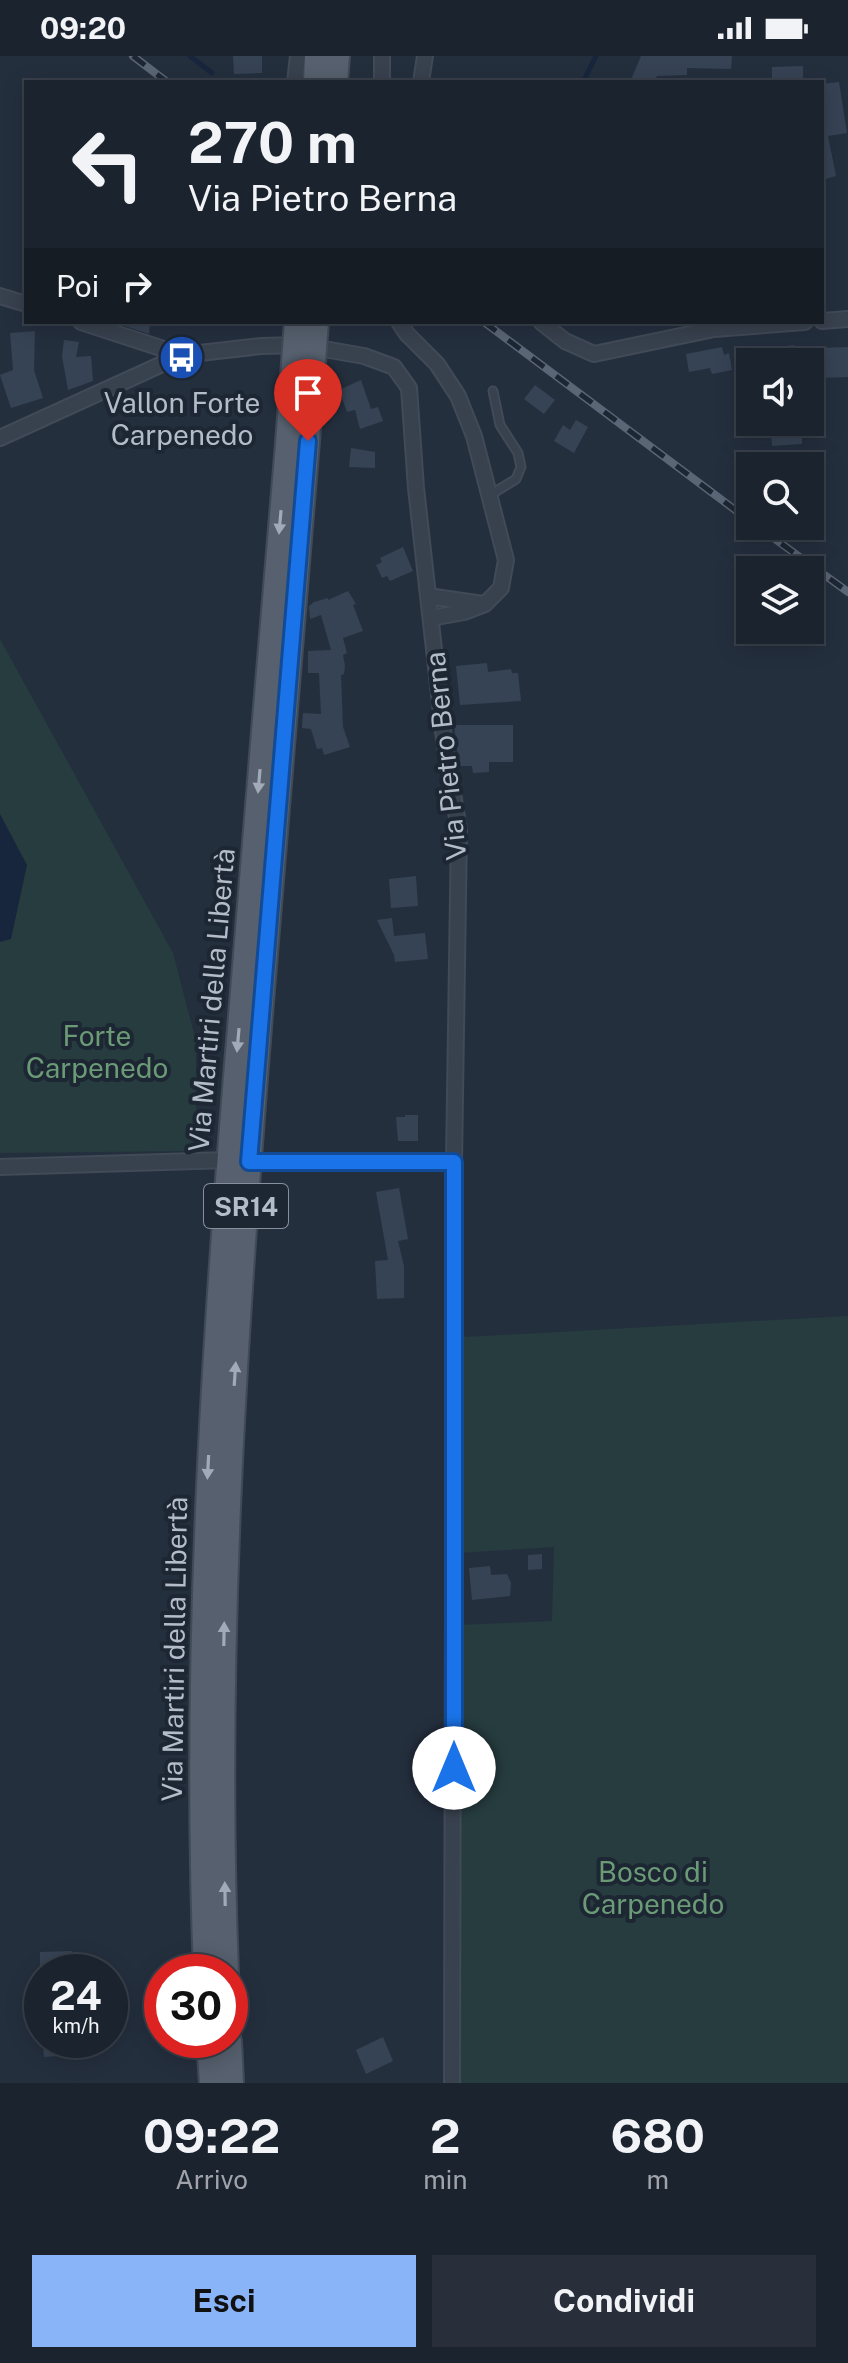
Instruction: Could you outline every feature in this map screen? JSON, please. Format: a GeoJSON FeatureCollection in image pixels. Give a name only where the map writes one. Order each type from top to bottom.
{"type":"FeatureCollection","features":[{"type":"Feature","properties":{"kind":"main road"},"geometry":{"type":"LineString","coordinates":[[315,80],[316,56]]}},
{"type":"Feature","properties":{"kind":"main road"},"geometry":{"type":"LineString","coordinates":[[336,80],[338,56]]}},
{"type":"Feature","properties":{"kind":"main road","name":"Via Martiri della Libertà"},"geometry":{"type":"LineString","coordinates":[[296,324],[297,442]]}},
{"type":"Feature","properties":{"kind":"main road","name":"Via Martiri della Libertà"},"geometry":{"type":"LineString","coordinates":[[205,1954],[201,1793],[204,1560],[210,1426],[238,1161],[297,442],[317,324]]}},
{"type":"Feature","properties":{"kind":"main road","name":"Via Martiri della Libertà"},"geometry":{"type":"LineString","coordinates":[[227,1954],[223,1793],[226,1561],[238,1161]]}},
{"type":"Feature","properties":{"kind":"main road"},"geometry":{"type":"LineString","coordinates":[[209,2058],[211,2083]]}},
{"type":"Feature","properties":{"kind":"main road"},"geometry":{"type":"LineString","coordinates":[[231,2058],[232,2083]]}},
{"type":"Feature","properties":{"kind":"street"},"geometry":{"type":"LineString","coordinates":[[295,80],[298,56]]}},
{"type":"Feature","properties":{"kind":"street"},"geometry":{"type":"LineString","coordinates":[[382,56],[382,80]]}},
{"type":"Feature","properties":{"kind":"street"},"geometry":{"type":"LineString","coordinates":[[421,80],[425,56]]}},
{"type":"Feature","properties":{"kind":"street"},"geometry":{"type":"LineString","coordinates":[[0,296],[24,303]]}},
{"type":"Feature","properties":{"kind":"street"},"geometry":{"type":"LineString","coordinates":[[824,321],[848,319]]}},
{"type":"Feature","properties":{"kind":"street"},"geometry":{"type":"LineString","coordinates":[[87,324],[182,355]]}},
{"type":"Feature","properties":{"kind":"street"},"geometry":{"type":"LineString","coordinates":[[400,324],[437,364],[458,396],[474,436],[506,560],[501,588],[485,604],[464,612],[431,618]]}},
{"type":"Feature","properties":{"kind":"street"},"geometry":{"type":"LineString","coordinates":[[544,324],[565,341],[594,354],[714,329],[779,324]]}},
{"type":"Feature","properties":{"kind":"street","name":"Via Pietro Berna"},"geometry":{"type":"LineString","coordinates":[[182,355],[301,345],[364,356],[394,367],[409,388],[416,488],[444,739],[459,830],[454,1162],[452,2083]]}},
{"type":"Feature","properties":{"kind":"street"},"geometry":{"type":"LineString","coordinates":[[0,438],[182,355]]}},
{"type":"Feature","properties":{"kind":"street"},"geometry":{"type":"LineString","coordinates":[[428,596],[485,604]]}},
{"type":"Feature","properties":{"kind":"street"},"geometry":{"type":"LineString","coordinates":[[0,1167],[238,1161],[454,1162]]}},
{"type":"Feature","properties":{"kind":"lane"},"geometry":{"type":"LineString","coordinates":[[490,495],[516,479],[521,467],[518,453],[500,425],[493,391]]}},
{"type":"Feature","properties":{"kind":"green space","name":"Forte Carpenedo"},"geometry":{"type":"Polygon","coordinates":[[[0,639],[173,953],[196,1041],[196,1151],[0,1153],[0,639]]]}},
{"type":"Feature","properties":{"kind":"green space","name":"Bosco di Carpenedo"},"geometry":{"type":"Polygon","coordinates":[[[848,1316],[848,2083],[457,2083],[459,1625],[552,1621],[554,1547],[459,1553],[460,1333],[466,1337],[848,1316]]]}},
{"type":"Feature","properties":{"kind":"water"},"geometry":{"type":"Polygon","coordinates":[[[0,814],[27,865],[11,939],[0,942],[0,814]]]}},
{"type":"Feature","properties":{"kind":"building"},"geometry":{"type":"Polygon","coordinates":[[[233,56],[262,56],[262,73],[234,74],[233,56]]]}},
{"type":"Feature","properties":{"kind":"building"},"geometry":{"type":"Polygon","coordinates":[[[641,56],[732,56],[731,69],[687,68],[687,75],[631,80],[641,56]]]}},
{"type":"Feature","properties":{"kind":"building"},"geometry":{"type":"Polygon","coordinates":[[[803,66],[803,80],[772,80],[772,67],[803,66]]]}},
{"type":"Feature","properties":{"kind":"building"},"geometry":{"type":"Polygon","coordinates":[[[839,82],[847,133],[828,136],[836,176],[824,179],[824,84],[839,82]]]}},
{"type":"Feature","properties":{"kind":"building"},"geometry":{"type":"Polygon","coordinates":[[[119,324],[150,324],[149,334],[119,324]]]}},
{"type":"Feature","properties":{"kind":"building"},"geometry":{"type":"Polygon","coordinates":[[[35,331],[34,370],[43,398],[11,408],[0,375],[13,370],[10,333],[35,331]]]}},
{"type":"Feature","properties":{"kind":"building"},"geometry":{"type":"Polygon","coordinates":[[[64,340],[79,342],[76,357],[91,356],[93,381],[68,390],[62,356],[64,340]]]}},
{"type":"Feature","properties":{"kind":"building"},"geometry":{"type":"Polygon","coordinates":[[[722,347],[724,355],[729,353],[732,370],[712,374],[710,368],[689,372],[686,354],[722,347]]]}},
{"type":"Feature","properties":{"kind":"building"},"geometry":{"type":"Polygon","coordinates":[[[848,347],[848,377],[824,378],[824,348],[819,348],[848,347]]]}},
{"type":"Feature","properties":{"kind":"building"},"geometry":{"type":"Polygon","coordinates":[[[361,380],[371,409],[378,407],[383,421],[360,429],[355,410],[347,412],[339,390],[361,380]]]}},
{"type":"Feature","properties":{"kind":"building"},"geometry":{"type":"Polygon","coordinates":[[[535,385],[555,400],[544,414],[524,399],[535,385]]]}},
{"type":"Feature","properties":{"kind":"building"},"geometry":{"type":"Polygon","coordinates":[[[576,420],[588,427],[574,453],[554,441],[563,425],[570,430],[576,420]]]}},
{"type":"Feature","properties":{"kind":"building"},"geometry":{"type":"Polygon","coordinates":[[[771,436],[802,436],[802,444],[772,446],[771,436]]]}},
{"type":"Feature","properties":{"kind":"building"},"geometry":{"type":"Polygon","coordinates":[[[351,448],[375,452],[375,468],[349,467],[351,448]]]}},
{"type":"Feature","properties":{"kind":"building"},"geometry":{"type":"Polygon","coordinates":[[[403,547],[413,571],[390,581],[387,576],[382,578],[376,565],[382,562],[380,558],[403,547]]]}},
{"type":"Feature","properties":{"kind":"building"},"geometry":{"type":"Polygon","coordinates":[[[348,591],[356,604],[353,605],[363,631],[343,638],[347,653],[343,655],[345,666],[341,675],[343,727],[350,747],[324,755],[322,748],[317,749],[311,729],[302,728],[303,713],[321,714],[319,673],[308,673],[308,651],[331,650],[321,615],[310,619],[309,606],[348,591]]]}},
{"type":"Feature","properties":{"kind":"building"},"geometry":{"type":"Polygon","coordinates":[[[487,663],[488,672],[511,669],[512,673],[518,673],[521,701],[460,705],[456,666],[487,663]]]}},
{"type":"Feature","properties":{"kind":"building"},"geometry":{"type":"Polygon","coordinates":[[[454,725],[513,725],[513,762],[489,762],[489,772],[473,773],[472,766],[459,766],[454,725]]]}},
{"type":"Feature","properties":{"kind":"building"},"geometry":{"type":"Polygon","coordinates":[[[416,876],[418,906],[391,908],[389,879],[416,876]]]}},
{"type":"Feature","properties":{"kind":"building"},"geometry":{"type":"Polygon","coordinates":[[[392,918],[394,936],[425,933],[428,959],[395,962],[377,920],[392,918]]]}},
{"type":"Feature","properties":{"kind":"building"},"geometry":{"type":"Polygon","coordinates":[[[418,1115],[418,1141],[398,1141],[396,1117],[418,1115]]]}},
{"type":"Feature","properties":{"kind":"building"},"geometry":{"type":"Polygon","coordinates":[[[399,1188],[408,1239],[398,1241],[404,1266],[404,1298],[377,1299],[375,1261],[388,1260],[376,1192],[399,1188]]]}},
{"type":"Feature","properties":{"kind":"building"},"geometry":{"type":"Polygon","coordinates":[[[542,1554],[542,1569],[528,1570],[528,1555],[542,1554]]]}},
{"type":"Feature","properties":{"kind":"building"},"geometry":{"type":"Polygon","coordinates":[[[490,1566],[491,1575],[507,1574],[511,1583],[510,1596],[472,1600],[469,1568],[490,1566]]]}},
{"type":"Feature","properties":{"kind":"building"},"geometry":{"type":"Polygon","coordinates":[[[72,1951],[72,1954],[40,1954],[72,1951]]]}},
{"type":"Feature","properties":{"kind":"building"},"geometry":{"type":"Polygon","coordinates":[[[383,2037],[393,2061],[366,2074],[356,2050],[383,2037]]]}},
{"type":"Feature","properties":{"kind":"waterway"},"geometry":{"type":"LineString","coordinates":[[190,56],[212,73]]}},
{"type":"Feature","properties":{"kind":"waterway"},"geometry":{"type":"LineString","coordinates":[[584,80],[596,56]]}},
{"type":"Feature","properties":{"kind":"railway"},"geometry":{"type":"LineString","coordinates":[[133,56],[164,80]]}},
{"type":"Feature","properties":{"kind":"railway"},"geometry":{"type":"LineString","coordinates":[[487,324],[736,511]]}},
{"type":"Feature","properties":{"kind":"railway"},"geometry":{"type":"LineString","coordinates":[[776,540],[848,592]]}},
{"type":"Feature","properties":{"kind":"place","name":"Vallon Forte Carpenedo"},"geometry":{"type":"Point","coordinates":[182,357]}},
{"type":"Feature","properties":{"kind":"route"},"geometry":{"type":"LineString","coordinates":[[308,441],[249,1162],[454,1162],[454,1768]]}}]}
